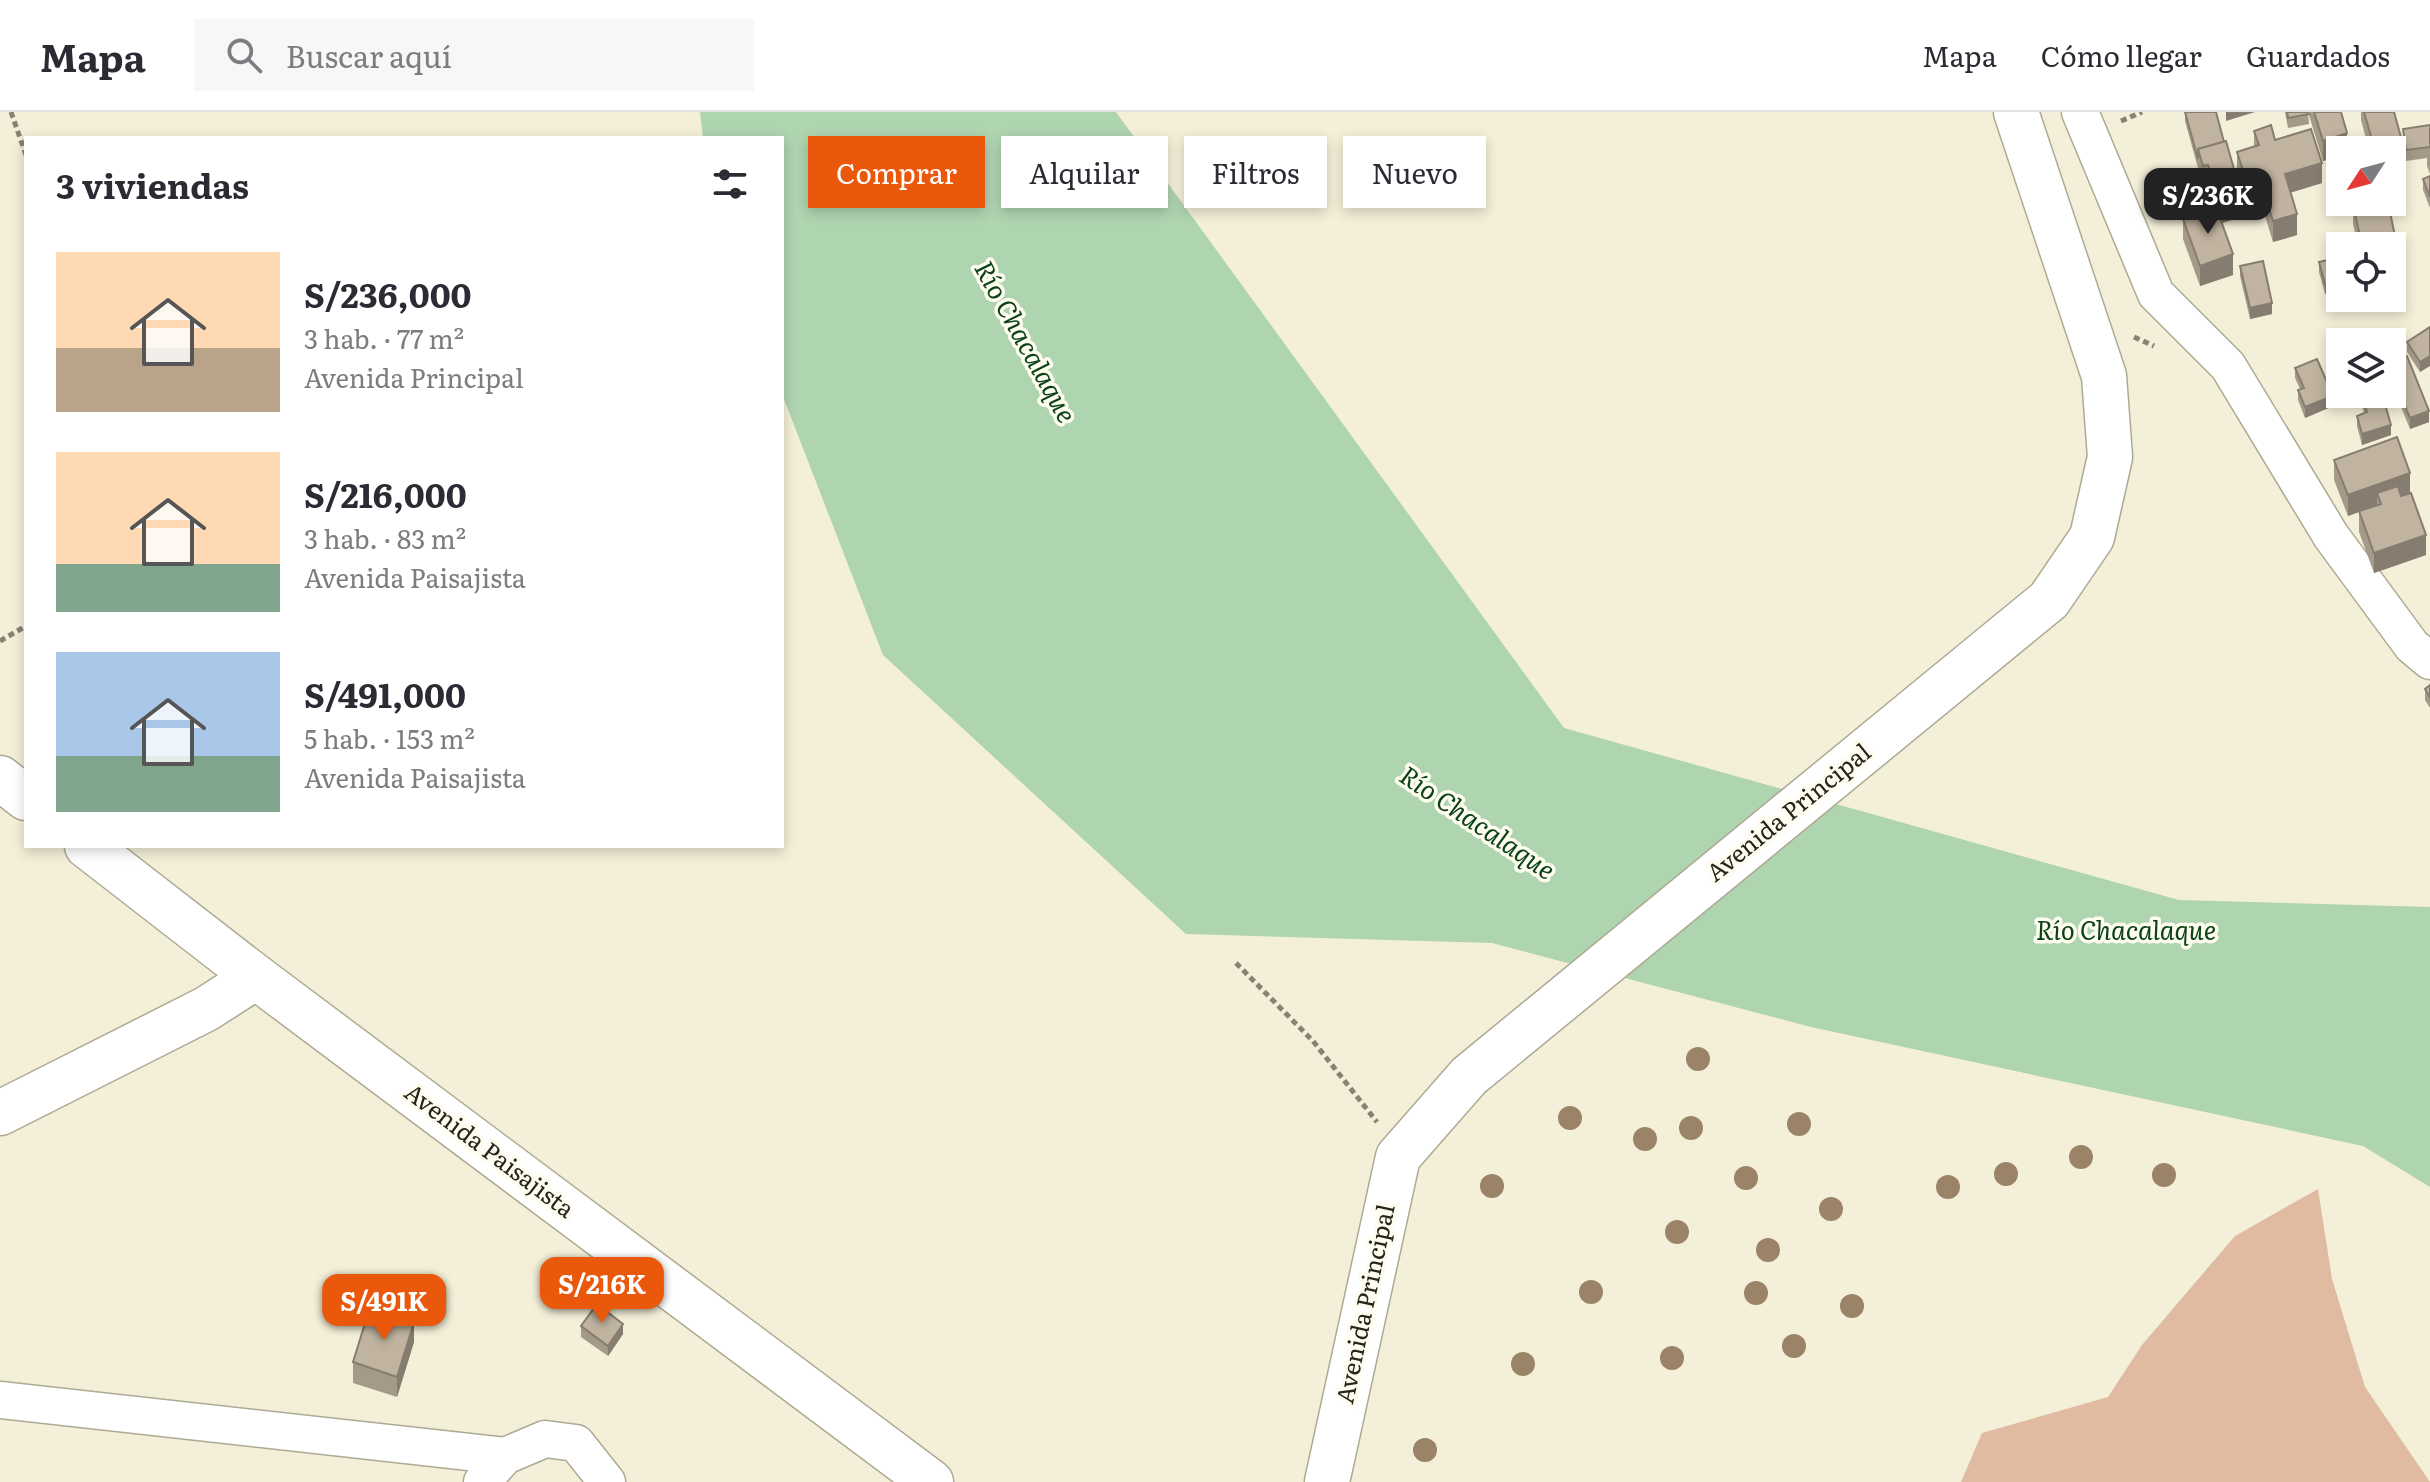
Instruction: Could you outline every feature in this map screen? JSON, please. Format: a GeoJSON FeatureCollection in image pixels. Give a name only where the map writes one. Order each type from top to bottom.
{"type":"FeatureCollection","features":[{"type":"Feature","properties":{"kind":"street","name":"Avenida Principal"},"geometry":{"type":"LineString","coordinates":[[1327,1482],[1398,1157],[1469,1076],[2049,600],[2092,537],[2110,457],[2104,376],[2016,112]]}},
{"type":"Feature","properties":{"kind":"street"},"geometry":{"type":"LineString","coordinates":[[2080,112],[2156,294],[2228,366],[2331,536],[2412,646],[2430,661]]}},
{"type":"Feature","properties":{"kind":"street"},"geometry":{"type":"LineString","coordinates":[[0,778],[24,796]]}},
{"type":"Feature","properties":{"kind":"street","name":"Avenida Paisajista"},"geometry":{"type":"LineString","coordinates":[[90,848],[256,977],[931,1482]]}},
{"type":"Feature","properties":{"kind":"street"},"geometry":{"type":"LineString","coordinates":[[0,1113],[206,1009],[256,977]]}},
{"type":"Feature","properties":{"kind":"street"},"geometry":{"type":"LineString","coordinates":[[0,1400],[494,1469],[545,1439],[576,1443],[607,1482]]}},
{"type":"Feature","properties":{"kind":"path"},"geometry":{"type":"LineString","coordinates":[[11,112],[24,149]]}},
{"type":"Feature","properties":{"kind":"path"},"geometry":{"type":"LineString","coordinates":[[0,641],[24,627]]}},
{"type":"Feature","properties":{"kind":"path"},"geometry":{"type":"LineString","coordinates":[[1236,963],[1313,1041],[1368,1108],[1398,1157]]}},
{"type":"Feature","properties":{"kind":"shaded area"},"geometry":{"type":"Polygon","coordinates":[[[2318,1189],[2332,1279],[2365,1387],[2430,1482],[1961,1482],[1982,1433],[2108,1397],[2142,1345],[2235,1236],[2318,1189]]]}},
{"type":"Feature","properties":{"kind":"water","name":"Río Chacalaque"},"geometry":{"type":"Polygon","coordinates":[[[700,112],[1116,112],[1133,136],[1001,136],[1001,208],[1168,208],[1168,184],[1564,728],[2179,900],[2430,907],[2430,1187],[2363,1146],[1811,1027],[1492,943],[1186,934],[883,655],[784,399],[784,136],[703,136],[700,112]]]}},
{"type":"Feature","properties":{"kind":"building"},"geometry":{"type":"Polygon","coordinates":[[[2185,112],[2216,112],[2224,142],[2198,149],[2198,159],[2185,112]]]}},
{"type":"Feature","properties":{"kind":"building"},"geometry":{"type":"Polygon","coordinates":[[[2287,112],[2308,112],[2309,114],[2288,118],[2287,112]]]}},
{"type":"Feature","properties":{"kind":"building"},"geometry":{"type":"Polygon","coordinates":[[[2314,112],[2341,112],[2347,133],[2326,136],[2323,141],[2314,112]]]}},
{"type":"Feature","properties":{"kind":"building"},"geometry":{"type":"Polygon","coordinates":[[[2364,112],[2394,112],[2401,136],[2371,136],[2364,112]]]}},
{"type":"Feature","properties":{"kind":"building"},"geometry":{"type":"Polygon","coordinates":[[[2271,125],[2275,140],[2311,129],[2322,163],[2285,174],[2297,214],[2273,221],[2261,182],[2248,186],[2237,152],[2259,145],[2254,131],[2271,125]]]}},
{"type":"Feature","properties":{"kind":"building"},"geometry":{"type":"Polygon","coordinates":[[[2430,125],[2430,147],[2406,150],[2403,129],[2430,125]]]}},
{"type":"Feature","properties":{"kind":"building"},"geometry":{"type":"Polygon","coordinates":[[[2226,141],[2242,197],[2204,207],[2197,180],[2212,176],[2208,165],[2203,166],[2198,149],[2226,141]]]}},
{"type":"Feature","properties":{"kind":"building"},"geometry":{"type":"Polygon","coordinates":[[[2430,176],[2430,197],[2423,179],[2430,176]]]}},
{"type":"Feature","properties":{"kind":"building"},"geometry":{"type":"Polygon","coordinates":[[[2216,207],[2233,254],[2200,266],[2183,219],[2216,207]]]}},
{"type":"Feature","properties":{"kind":"building"},"geometry":{"type":"Polygon","coordinates":[[[2356,216],[2391,216],[2394,232],[2359,232],[2356,216]]]}},
{"type":"Feature","properties":{"kind":"building"},"geometry":{"type":"Polygon","coordinates":[[[2326,260],[2326,284],[2325,284],[2319,262],[2326,260]]]}},
{"type":"Feature","properties":{"kind":"building"},"geometry":{"type":"Polygon","coordinates":[[[2263,261],[2272,303],[2250,308],[2240,266],[2263,261]]]}},
{"type":"Feature","properties":{"kind":"building"},"geometry":{"type":"Polygon","coordinates":[[[2430,327],[2430,356],[2420,362],[2407,342],[2430,327]]]}},
{"type":"Feature","properties":{"kind":"building"},"geometry":{"type":"Polygon","coordinates":[[[2406,356],[2429,411],[2410,418],[2406,408],[2406,356]]]}},
{"type":"Feature","properties":{"kind":"building"},"geometry":{"type":"Polygon","coordinates":[[[2317,359],[2326,380],[2326,399],[2305,407],[2298,390],[2304,388],[2295,368],[2317,359]]]}},
{"type":"Feature","properties":{"kind":"building"},"geometry":{"type":"Polygon","coordinates":[[[2366,408],[2386,408],[2391,425],[2362,434],[2357,416],[2367,412],[2366,408]]]}},
{"type":"Feature","properties":{"kind":"building"},"geometry":{"type":"Polygon","coordinates":[[[2397,437],[2410,473],[2348,495],[2334,460],[2397,437]]]}},
{"type":"Feature","properties":{"kind":"building"},"geometry":{"type":"Polygon","coordinates":[[[2398,486],[2401,496],[2411,493],[2426,535],[2374,553],[2359,511],[2381,504],[2377,493],[2398,486]]]}},
{"type":"Feature","properties":{"kind":"building"},"geometry":{"type":"Polygon","coordinates":[[[597,1304],[623,1324],[608,1346],[581,1326],[597,1304]]]}},
{"type":"Feature","properties":{"kind":"building"},"geometry":{"type":"Polygon","coordinates":[[[370,1307],[414,1322],[397,1377],[353,1362],[370,1307]]]}}]}
